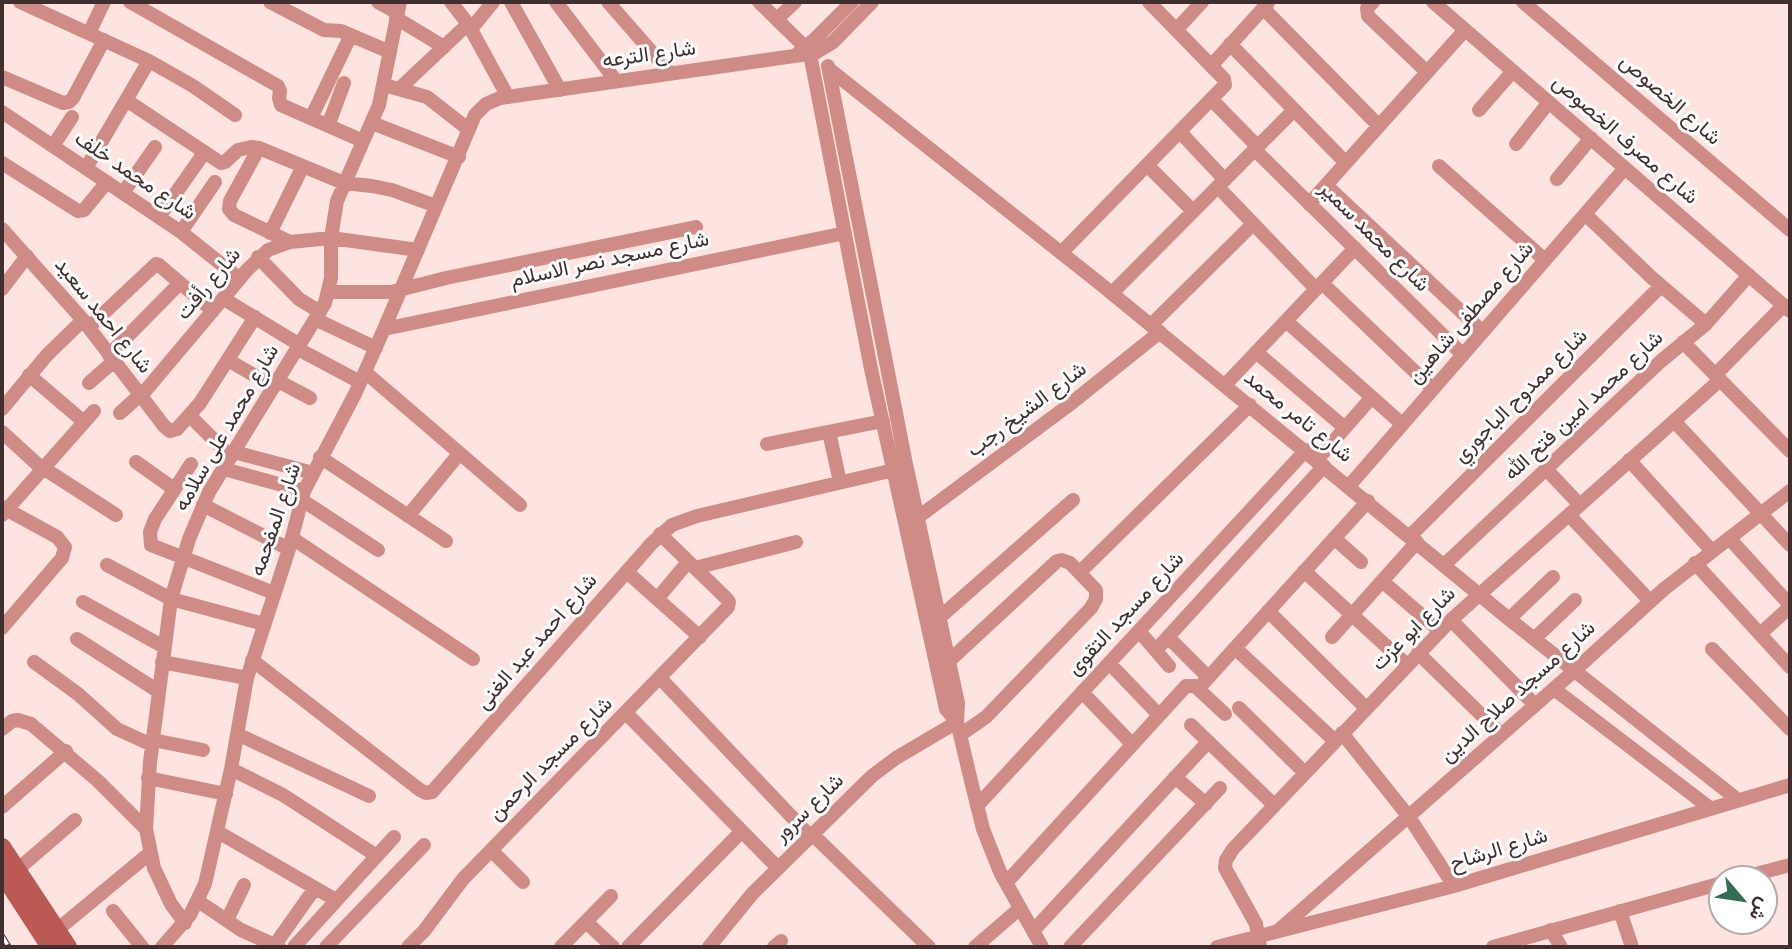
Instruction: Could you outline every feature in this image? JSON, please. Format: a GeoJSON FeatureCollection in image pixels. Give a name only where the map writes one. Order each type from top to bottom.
{"type":"FeatureCollection","features":[{"type":"Feature","properties":{"kind":"main road"},"geometry":{"type":"LineString","coordinates":[[2,847],[9,872],[50,947]]}},
{"type":"Feature","properties":{"kind":"main road"},"geometry":{"type":"LineString","coordinates":[[9,872],[68,947]]}},
{"type":"Feature","properties":{"kind":"street"},"geometry":{"type":"LineString","coordinates":[[20,2],[149,61],[193,86],[235,115]]}},
{"type":"Feature","properties":{"kind":"street"},"geometry":{"type":"LineString","coordinates":[[89,33],[104,2]]}},
{"type":"Feature","properties":{"kind":"street"},"geometry":{"type":"LineString","coordinates":[[270,2],[324,30],[336,29],[390,52]]}},
{"type":"Feature","properties":{"kind":"street"},"geometry":{"type":"LineString","coordinates":[[378,2],[398,11],[444,47]]}},
{"type":"Feature","properties":{"kind":"street"},"geometry":{"type":"LineString","coordinates":[[450,2],[469,26],[508,97]]}},
{"type":"Feature","properties":{"kind":"street"},"geometry":{"type":"LineString","coordinates":[[399,89],[494,2]]}},
{"type":"Feature","properties":{"kind":"street"},"geometry":{"type":"LineString","coordinates":[[510,2],[560,90]]}},
{"type":"Feature","properties":{"kind":"street"},"geometry":{"type":"LineString","coordinates":[[556,2],[616,81]]}},
{"type":"Feature","properties":{"kind":"street"},"geometry":{"type":"LineString","coordinates":[[608,2],[670,74]]}},
{"type":"Feature","properties":{"kind":"street"},"geometry":{"type":"LineString","coordinates":[[759,2],[829,69],[917,518],[958,703],[958,729],[991,850],[1019,909],[1042,947]]}},
{"type":"Feature","properties":{"kind":"street"},"geometry":{"type":"LineString","coordinates":[[777,19],[795,2]]}},
{"type":"Feature","properties":{"kind":"street"},"geometry":{"type":"LineString","coordinates":[[809,51],[852,2]]}},
{"type":"Feature","properties":{"kind":"street"},"geometry":{"type":"LineString","coordinates":[[809,51],[872,2]]}},
{"type":"Feature","properties":{"kind":"street"},"geometry":{"type":"LineString","coordinates":[[1061,253],[1212,100],[1225,83],[1149,2]]}},
{"type":"Feature","properties":{"kind":"street"},"geometry":{"type":"LineString","coordinates":[[1176,30],[1202,2]]}},
{"type":"Feature","properties":{"kind":"street"},"geometry":{"type":"LineString","coordinates":[[1373,2],[1367,8],[1368,16],[1427,72]]}},
{"type":"Feature","properties":{"kind":"street","name":"شارع مصرف الخصوص"},"geometry":{"type":"LineString","coordinates":[[1433,2],[1787,308]]}},
{"type":"Feature","properties":{"kind":"street","name":"شارع الخصوص"},"geometry":{"type":"LineString","coordinates":[[1523,2],[1790,230]]}},
{"type":"Feature","properties":{"kind":"street"},"geometry":{"type":"LineString","coordinates":[[137,3],[279,88],[281,104],[363,141]]}},
{"type":"Feature","properties":{"kind":"street"},"geometry":{"type":"LineString","coordinates":[[1210,66],[1266,5],[1379,126]]}},
{"type":"Feature","properties":{"kind":"street","name":"شارع محمد على سلامه"},"geometry":{"type":"LineString","coordinates":[[184,923],[165,892],[150,853],[146,829],[148,778],[171,599],[182,558],[203,505],[318,315],[329,292],[335,210],[344,183],[372,123],[384,85],[398,11]]}},
{"type":"Feature","properties":{"kind":"street"},"geometry":{"type":"LineString","coordinates":[[1310,204],[1465,30]]}},
{"type":"Feature","properties":{"kind":"street"},"geometry":{"type":"LineString","coordinates":[[310,118],[351,35]]}},
{"type":"Feature","properties":{"kind":"street"},"geometry":{"type":"LineString","coordinates":[[2,77],[63,103],[69,102],[74,98],[104,40]]}},
{"type":"Feature","properties":{"kind":"street"},"geometry":{"type":"LineString","coordinates":[[1230,44],[1346,163]]}},
{"type":"Feature","properties":{"kind":"street"},"geometry":{"type":"LineString","coordinates":[[809,51],[883,421],[946,709],[958,729]]}},
{"type":"Feature","properties":{"kind":"street","name":"شارع الترعه"},"geometry":{"type":"LineString","coordinates":[[508,97],[809,51]]}},
{"type":"Feature","properties":{"kind":"street"},"geometry":{"type":"LineString","coordinates":[[86,168],[149,61]]}},
{"type":"Feature","properties":{"kind":"street","name":"شارع تامر محمد"},"geometry":{"type":"LineString","coordinates":[[829,69],[1112,293],[1509,619],[1738,800]]}},
{"type":"Feature","properties":{"kind":"street"},"geometry":{"type":"LineString","coordinates":[[1479,110],[1513,71]]}},
{"type":"Feature","properties":{"kind":"street"},"geometry":{"type":"LineString","coordinates":[[328,126],[344,83]]}},
{"type":"Feature","properties":{"kind":"street"},"geometry":{"type":"LineString","coordinates":[[384,85],[433,100],[450,117],[468,129]]}},
{"type":"Feature","properties":{"kind":"street","name":"شارع المفحمه"},"geometry":{"type":"LineString","coordinates":[[162,947],[184,923],[205,884],[226,794],[247,678],[291,543],[303,496],[376,348],[475,115],[486,104],[508,97]]}},
{"type":"Feature","properties":{"kind":"street"},"geometry":{"type":"LineString","coordinates":[[127,100],[221,163],[238,150],[250,146],[344,183],[382,188],[436,206]]}},
{"type":"Feature","properties":{"kind":"street","name":"شارع محمد سمير"},"geometry":{"type":"LineString","coordinates":[[1212,100],[1310,204],[1463,355]]}},
{"type":"Feature","properties":{"kind":"street"},"geometry":{"type":"LineString","coordinates":[[1516,144],[1549,102]]}},
{"type":"Feature","properties":{"kind":"street"},"geometry":{"type":"LineString","coordinates":[[1112,293],[1294,110]]}},
{"type":"Feature","properties":{"kind":"street","name":"شارع محمد خلف"},"geometry":{"type":"LineString","coordinates":[[2,112],[181,232],[240,279]]}},
{"type":"Feature","properties":{"kind":"street"},"geometry":{"type":"LineString","coordinates":[[53,146],[72,117]]}},
{"type":"Feature","properties":{"kind":"street"},"geometry":{"type":"LineString","coordinates":[[372,123],[459,157]]}},
{"type":"Feature","properties":{"kind":"street"},"geometry":{"type":"LineString","coordinates":[[1180,132],[1253,224],[1433,389]]}},
{"type":"Feature","properties":{"kind":"street"},"geometry":{"type":"LineString","coordinates":[[1557,178],[1591,138]]}},
{"type":"Feature","properties":{"kind":"street"},"geometry":{"type":"LineString","coordinates":[[123,193],[155,147]]}},
{"type":"Feature","properties":{"kind":"street"},"geometry":{"type":"LineString","coordinates":[[260,148],[230,201],[229,209],[234,215],[289,242]]}},
{"type":"Feature","properties":{"kind":"street"},"geometry":{"type":"LineString","coordinates":[[159,217],[204,153]]}},
{"type":"Feature","properties":{"kind":"street"},"geometry":{"type":"LineString","coordinates":[[2,163],[78,211],[84,210],[107,182]]}},
{"type":"Feature","properties":{"kind":"street"},"geometry":{"type":"LineString","coordinates":[[1147,165],[1193,211]]}},
{"type":"Feature","properties":{"kind":"street"},"geometry":{"type":"LineString","coordinates":[[270,233],[303,166]]}},
{"type":"Feature","properties":{"kind":"street"},"geometry":{"type":"LineString","coordinates":[[1439,166],[1545,260]]}},
{"type":"Feature","properties":{"kind":"street","name":"شارع مصطفى شاهين"},"geometry":{"type":"LineString","coordinates":[[1349,486],[1625,168]]}},
{"type":"Feature","properties":{"kind":"street"},"geometry":{"type":"LineString","coordinates":[[181,232],[215,182]]}},
{"type":"Feature","properties":{"kind":"street"},"geometry":{"type":"LineString","coordinates":[[1326,185],[1483,332]]}},
{"type":"Feature","properties":{"kind":"street"},"geometry":{"type":"LineString","coordinates":[[1585,214],[1661,286],[1706,324]]}},
{"type":"Feature","properties":{"kind":"street","name":"شارع الشيخ رجب"},"geometry":{"type":"LineString","coordinates":[[917,518],[1087,392],[1155,328],[1253,224]]}},
{"type":"Feature","properties":{"kind":"street"},"geometry":{"type":"LineString","coordinates":[[329,292],[380,293],[696,227]]}},
{"type":"Feature","properties":{"kind":"street","name":"شارع احمد سعيد"},"geometry":{"type":"LineString","coordinates":[[2,229],[86,323],[170,431],[177,429],[190,416]]}},
{"type":"Feature","properties":{"kind":"street","name":"شارع مسجد نصر الاسلام"},"geometry":{"type":"LineString","coordinates":[[384,330],[845,233]]}},
{"type":"Feature","properties":{"kind":"street","name":"شارع رأفت"},"geometry":{"type":"LineString","coordinates":[[120,413],[140,395],[258,257],[278,245],[331,238],[418,250]]}},
{"type":"Feature","properties":{"kind":"street"},"geometry":{"type":"LineString","coordinates":[[1225,385],[1355,248]]}},
{"type":"Feature","properties":{"kind":"street"},"geometry":{"type":"LineString","coordinates":[[2,289],[27,256]]}},
{"type":"Feature","properties":{"kind":"street"},"geometry":{"type":"LineString","coordinates":[[258,257],[318,315],[376,348]]}},
{"type":"Feature","properties":{"kind":"street"},"geometry":{"type":"LineString","coordinates":[[2,409],[29,375],[154,265],[159,265],[213,312]]}},
{"type":"Feature","properties":{"kind":"street","name":"شارع محمد امين فتح الله"},"geometry":{"type":"LineString","coordinates":[[1444,565],[1683,342],[1706,324],[1749,275]]}},
{"type":"Feature","properties":{"kind":"street"},"geometry":{"type":"LineString","coordinates":[[89,383],[180,283]]}},
{"type":"Feature","properties":{"kind":"street","name":"شارع ممدوح الباجوري"},"geometry":{"type":"LineString","coordinates":[[1332,637],[1382,581],[1413,539],[1661,286]]}},
{"type":"Feature","properties":{"kind":"street"},"geometry":{"type":"LineString","coordinates":[[224,299],[299,347],[362,377],[520,505]]}},
{"type":"Feature","properties":{"kind":"street","name":"شارع ابو عزت"},"geometry":{"type":"LineString","coordinates":[[1259,941],[1256,924],[1248,907],[1228,876],[1226,860],[1233,849],[1446,625],[1674,421],[1787,308]]}},
{"type":"Feature","properties":{"kind":"street"},"geometry":{"type":"LineString","coordinates":[[255,317],[190,416],[230,459],[303,496],[378,550]]}},
{"type":"Feature","properties":{"kind":"street"},"geometry":{"type":"LineString","coordinates":[[1286,321],[1402,424]]}},
{"type":"Feature","properties":{"kind":"street"},"geometry":{"type":"LineString","coordinates":[[1683,342],[1790,451]]}},
{"type":"Feature","properties":{"kind":"street"},"geometry":{"type":"LineString","coordinates":[[1256,352],[1345,428]]}},
{"type":"Feature","properties":{"kind":"street"},"geometry":{"type":"LineString","coordinates":[[228,360],[310,398]]}},
{"type":"Feature","properties":{"kind":"street"},"geometry":{"type":"LineString","coordinates":[[2,628],[62,558],[65,547],[57,537],[3,511],[89,417],[29,375]]}},
{"type":"Feature","properties":{"kind":"street"},"geometry":{"type":"LineString","coordinates":[[1156,650],[1316,459],[1372,397]]}},
{"type":"Feature","properties":{"kind":"street"},"geometry":{"type":"LineString","coordinates":[[949,661],[1052,564],[1062,560],[1080,572],[1250,405]]}},
{"type":"Feature","properties":{"kind":"street"},"geometry":{"type":"LineString","coordinates":[[766,444],[883,421]]}},
{"type":"Feature","properties":{"kind":"street"},"geometry":{"type":"LineString","coordinates":[[1674,421],[1790,545]]}},
{"type":"Feature","properties":{"kind":"street"},"geometry":{"type":"LineString","coordinates":[[2,432],[44,468],[116,515]]}},
{"type":"Feature","properties":{"kind":"street"},"geometry":{"type":"LineString","coordinates":[[828,432],[840,482]]}},
{"type":"Feature","properties":{"kind":"street"},"geometry":{"type":"LineString","coordinates":[[408,516],[459,454]]}},
{"type":"Feature","properties":{"kind":"street"},"geometry":{"type":"LineString","coordinates":[[320,457],[446,541]]}},
{"type":"Feature","properties":{"kind":"street"},"geometry":{"type":"LineString","coordinates":[[230,459],[313,473]]}},
{"type":"Feature","properties":{"kind":"street","name":"شارع مسجد التقوى"},"geometry":{"type":"LineString","coordinates":[[977,806],[1139,631],[1316,459]]}},
{"type":"Feature","properties":{"kind":"street"},"geometry":{"type":"LineString","coordinates":[[1629,460],[1712,551]]}},
{"type":"Feature","properties":{"kind":"street"},"geometry":{"type":"LineString","coordinates":[[136,461],[174,489]]}},
{"type":"Feature","properties":{"kind":"street"},"geometry":{"type":"LineString","coordinates":[[191,464],[155,519],[151,545],[274,593]]}},
{"type":"Feature","properties":{"kind":"street"},"geometry":{"type":"LineString","coordinates":[[1546,469],[1574,510],[1650,601]]}},
{"type":"Feature","properties":{"kind":"street","name":"شارع احمد عبد الغنى"},"geometry":{"type":"LineString","coordinates":[[252,660],[420,790],[432,792],[660,534],[685,519],[894,470]]}},
{"type":"Feature","properties":{"kind":"street","name":"شارع مسجد صلاح الدين"},"geometry":{"type":"LineString","coordinates":[[1279,930],[1554,689],[1650,601],[1790,491]]}},
{"type":"Feature","properties":{"kind":"street"},"geometry":{"type":"LineString","coordinates":[[939,618],[1073,500]]}},
{"type":"Feature","properties":{"kind":"street"},"geometry":{"type":"LineString","coordinates":[[1198,689],[1368,501]]}},
{"type":"Feature","properties":{"kind":"street"},"geometry":{"type":"LineString","coordinates":[[203,505],[291,543],[473,659]]}},
{"type":"Feature","properties":{"kind":"street"},"geometry":{"type":"LineString","coordinates":[[660,534],[692,565]]}},
{"type":"Feature","properties":{"kind":"street"},"geometry":{"type":"LineString","coordinates":[[1334,538],[1361,562]]}},
{"type":"Feature","properties":{"kind":"street"},"geometry":{"type":"LineString","coordinates":[[1729,538],[1790,606],[1760,634]]}},
{"type":"Feature","properties":{"kind":"street"},"geometry":{"type":"LineString","coordinates":[[657,599],[692,565],[796,542]]}},
{"type":"Feature","properties":{"kind":"street"},"geometry":{"type":"LineString","coordinates":[[1695,563],[1790,667]]}},
{"type":"Feature","properties":{"kind":"street"},"geometry":{"type":"LineString","coordinates":[[107,565],[171,599],[264,624]]}},
{"type":"Feature","properties":{"kind":"street","name":"شارع مسجد الرحمن"},"geometry":{"type":"LineString","coordinates":[[408,947],[424,932],[452,891],[700,638],[729,604],[726,597],[692,565]]}},
{"type":"Feature","properties":{"kind":"street"},"geometry":{"type":"LineString","coordinates":[[1304,571],[1407,665]]}},
{"type":"Feature","properties":{"kind":"street"},"geometry":{"type":"LineString","coordinates":[[627,572],[700,638]]}},
{"type":"Feature","properties":{"kind":"street","name":"شارع سرور"},"geometry":{"type":"LineString","coordinates":[[709,947],[742,905],[882,767],[986,717],[1091,608],[1096,600],[1096,590],[1080,572]]}},
{"type":"Feature","properties":{"kind":"street"},"geometry":{"type":"LineString","coordinates":[[1509,619],[1553,577]]}},
{"type":"Feature","properties":{"kind":"street"},"geometry":{"type":"LineString","coordinates":[[1382,581],[1446,625],[1535,705]]}},
{"type":"Feature","properties":{"kind":"street"},"geometry":{"type":"LineString","coordinates":[[1534,639],[1575,600]]}},
{"type":"Feature","properties":{"kind":"street"},"geometry":{"type":"LineString","coordinates":[[83,602],[164,646]]}},
{"type":"Feature","properties":{"kind":"street"},"geometry":{"type":"LineString","coordinates":[[1268,611],[1366,708]]}},
{"type":"Feature","properties":{"kind":"street"},"geometry":{"type":"LineString","coordinates":[[1139,631],[1170,666]]}},
{"type":"Feature","properties":{"kind":"street"},"geometry":{"type":"LineString","coordinates":[[1168,637],[1208,677]]}},
{"type":"Feature","properties":{"kind":"street"},"geometry":{"type":"LineString","coordinates":[[77,639],[158,691]]}},
{"type":"Feature","properties":{"kind":"street"},"geometry":{"type":"LineString","coordinates":[[1235,648],[1339,737],[1409,817],[1454,886]]}},
{"type":"Feature","properties":{"kind":"street"},"geometry":{"type":"LineString","coordinates":[[1712,649],[1790,730]]}},
{"type":"Feature","properties":{"kind":"street"},"geometry":{"type":"LineString","coordinates":[[1418,653],[1502,734]]}},
{"type":"Feature","properties":{"kind":"street"},"geometry":{"type":"LineString","coordinates":[[34,662],[78,694],[117,729],[152,742],[204,750]]}},
{"type":"Feature","properties":{"kind":"street"},"geometry":{"type":"LineString","coordinates":[[162,662],[247,678]]}},
{"type":"Feature","properties":{"kind":"street"},"geometry":{"type":"LineString","coordinates":[[1109,663],[1159,715]]}},
{"type":"Feature","properties":{"kind":"street"},"geometry":{"type":"LineString","coordinates":[[660,678],[811,835],[929,947]]}},
{"type":"Feature","properties":{"kind":"street"},"geometry":{"type":"LineString","coordinates":[[1006,883],[1186,686],[1192,685],[1198,689],[1225,714]]}},
{"type":"Feature","properties":{"kind":"street"},"geometry":{"type":"LineString","coordinates":[[1554,689],[1710,808]]}},
{"type":"Feature","properties":{"kind":"street"},"geometry":{"type":"LineString","coordinates":[[1082,692],[1132,744]]}},
{"type":"Feature","properties":{"kind":"street"},"geometry":{"type":"LineString","coordinates":[[1239,708],[1305,773]]}},
{"type":"Feature","properties":{"kind":"street"},"geometry":{"type":"LineString","coordinates":[[626,713],[778,868]]}},
{"type":"Feature","properties":{"kind":"street"},"geometry":{"type":"LineString","coordinates":[[2,729],[12,721],[24,721],[66,751],[146,829]]}},
{"type":"Feature","properties":{"kind":"street"},"geometry":{"type":"LineString","coordinates":[[1191,725],[1274,806]]}},
{"type":"Feature","properties":{"kind":"street"},"geometry":{"type":"LineString","coordinates":[[237,734],[369,796]]}},
{"type":"Feature","properties":{"kind":"street"},"geometry":{"type":"LineString","coordinates":[[1033,931],[1208,742]]}},
{"type":"Feature","properties":{"kind":"street"},"geometry":{"type":"LineString","coordinates":[[2,807],[66,751]]}},
{"type":"Feature","properties":{"kind":"street"},"geometry":{"type":"LineString","coordinates":[[231,769],[283,795],[377,856]]}},
{"type":"Feature","properties":{"kind":"street"},"geometry":{"type":"LineString","coordinates":[[1175,777],[1206,804]]}},
{"type":"Feature","properties":{"kind":"street"},"geometry":{"type":"LineString","coordinates":[[148,778],[226,794]]}},
{"type":"Feature","properties":{"kind":"street","name":"شارع الرشاح"},"geometry":{"type":"LineString","coordinates":[[1217,947],[1259,941],[1279,930],[1454,886],[1790,785]]}},
{"type":"Feature","properties":{"kind":"street"},"geometry":{"type":"LineString","coordinates":[[1070,947],[1220,788]]}},
{"type":"Feature","properties":{"kind":"street"},"geometry":{"type":"LineString","coordinates":[[9,872],[75,820]]}},
{"type":"Feature","properties":{"kind":"street"},"geometry":{"type":"LineString","coordinates":[[628,947],[742,831]]}},
{"type":"Feature","properties":{"kind":"street"},"geometry":{"type":"LineString","coordinates":[[218,832],[336,900]]}},
{"type":"Feature","properties":{"kind":"street"},"geometry":{"type":"LineString","coordinates":[[294,947],[394,837]]}},
{"type":"Feature","properties":{"kind":"street"},"geometry":{"type":"LineString","coordinates":[[327,947],[424,845]]}},
{"type":"Feature","properties":{"kind":"street"},"geometry":{"type":"LineString","coordinates":[[491,850],[523,882]]}},
{"type":"Feature","properties":{"kind":"street"},"geometry":{"type":"LineString","coordinates":[[57,930],[150,853]]}},
{"type":"Feature","properties":{"kind":"street"},"geometry":{"type":"LineString","coordinates":[[227,920],[244,885]]}},
{"type":"Feature","properties":{"kind":"street"},"geometry":{"type":"LineString","coordinates":[[1493,947],[1708,887]]}},
{"type":"Feature","properties":{"kind":"street"},"geometry":{"type":"LineString","coordinates":[[198,901],[257,939],[276,946],[315,888]]}},
{"type":"Feature","properties":{"kind":"street"},"geometry":{"type":"LineString","coordinates":[[561,947],[611,896]]}},
{"type":"Feature","properties":{"kind":"street"},"geometry":{"type":"LineString","coordinates":[[975,947],[1019,909]]}},
{"type":"Feature","properties":{"kind":"street"},"geometry":{"type":"LineString","coordinates":[[113,911],[142,947]]}},
{"type":"Feature","properties":{"kind":"street"},"geometry":{"type":"LineString","coordinates":[[1620,911],[1632,947]]}},
{"type":"Feature","properties":{"kind":"street"},"geometry":{"type":"LineString","coordinates":[[586,922],[613,947]]}},
{"type":"Feature","properties":{"kind":"street"},"geometry":{"type":"LineString","coordinates":[[1551,930],[1561,947]]}},
{"type":"Feature","properties":{"kind":"street"},"geometry":{"type":"LineString","coordinates":[[719,935],[731,947]]}},
{"type":"Feature","properties":{"kind":"railway"},"geometry":{"type":"LineString","coordinates":[[2,936],[9,947]]}}]}
